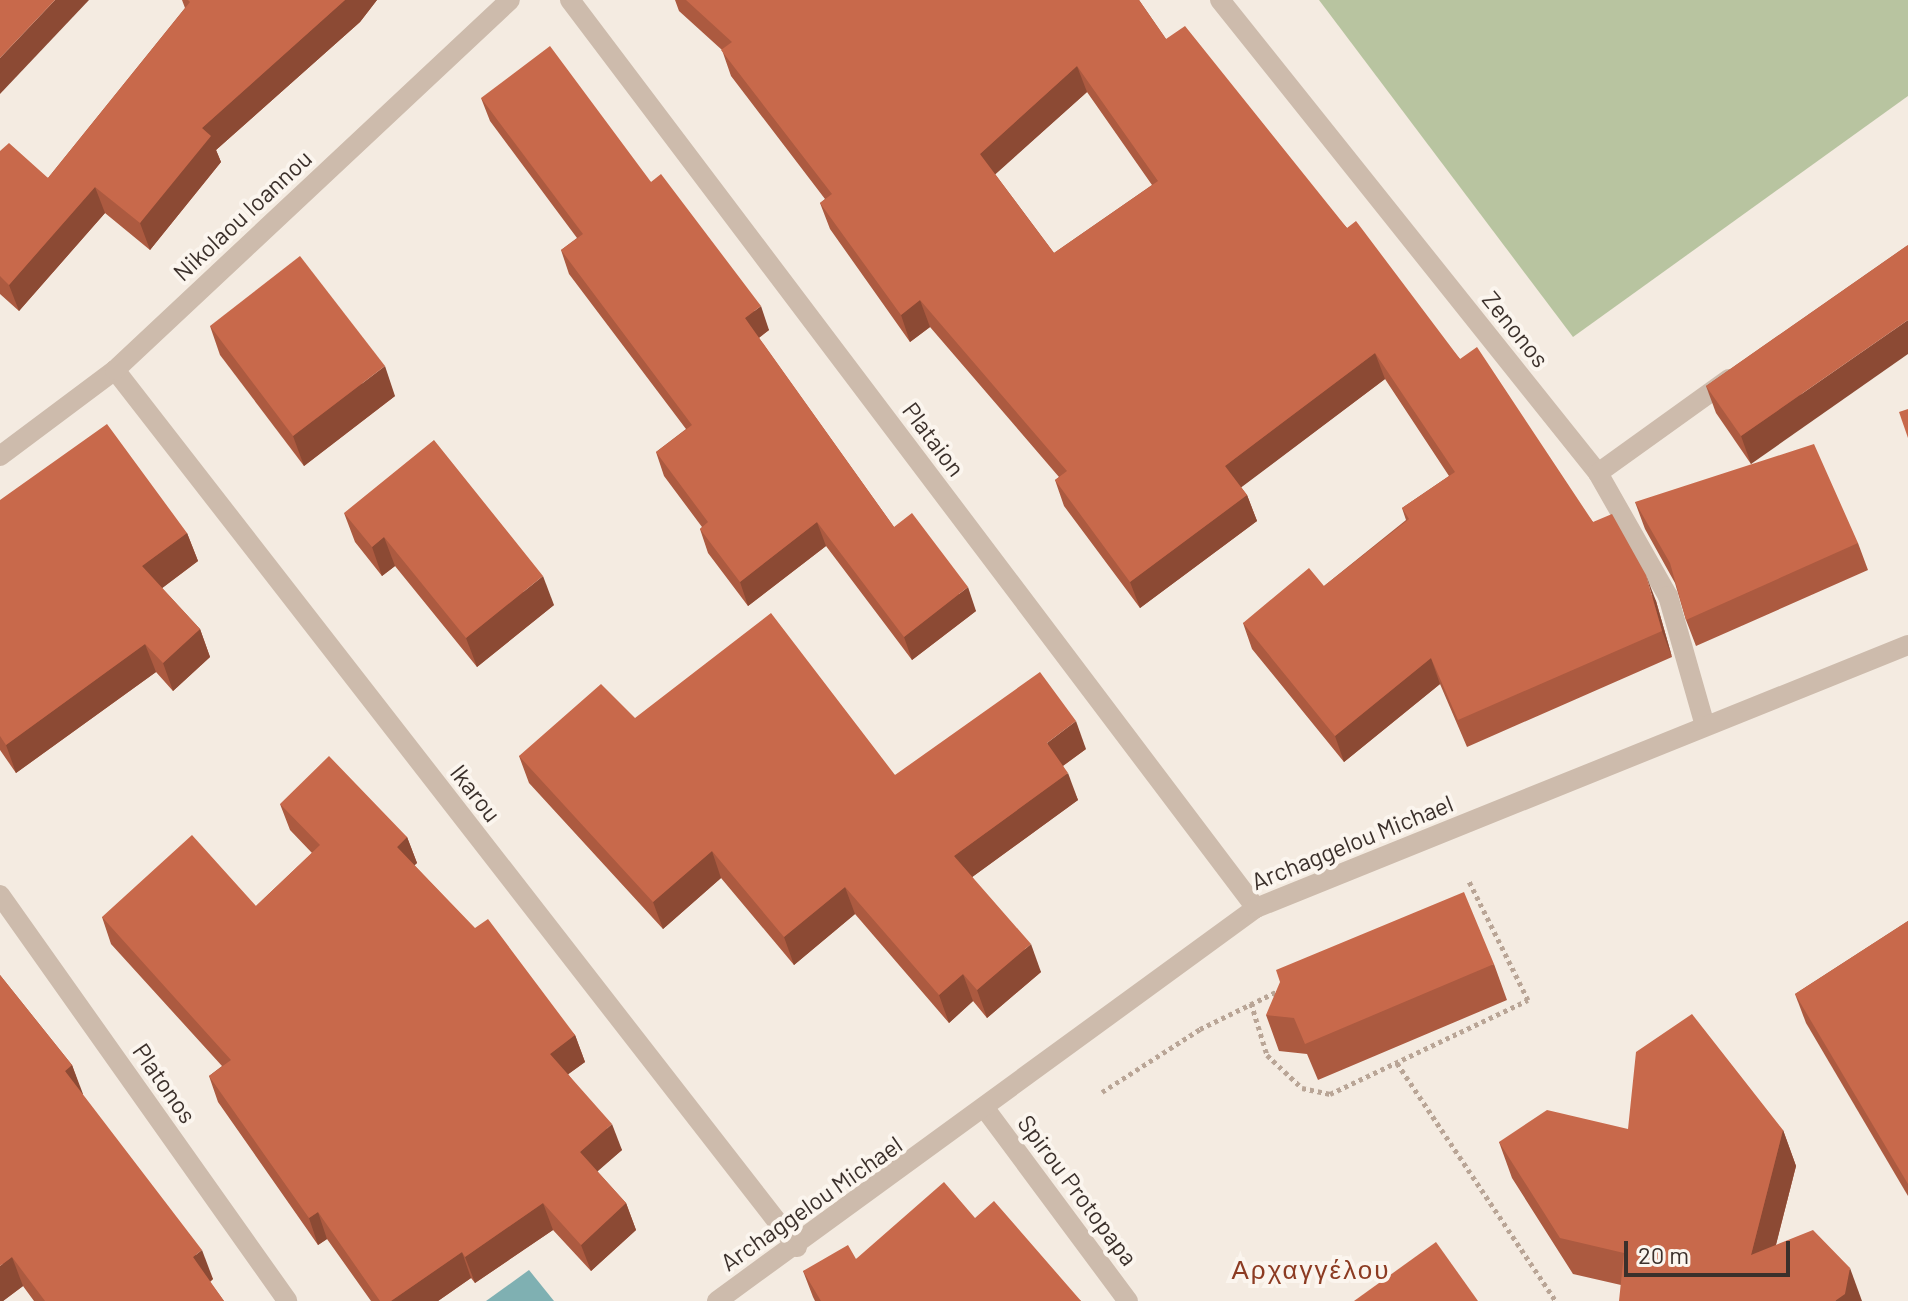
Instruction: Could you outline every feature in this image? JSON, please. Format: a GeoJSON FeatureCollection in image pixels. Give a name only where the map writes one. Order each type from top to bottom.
{"type":"FeatureCollection","features":[{"type":"Feature","properties":{"kind":"street","name":"Nikolaou Ioannou"},"geometry":{"type":"LineString","coordinates":[[0,456],[115,370],[510,0]]}},
{"type":"Feature","properties":{"kind":"street","name":"Plataion"},"geometry":{"type":"LineString","coordinates":[[570,0],[1256,908]]}},
{"type":"Feature","properties":{"kind":"street","name":"Zenonos"},"geometry":{"type":"LineString","coordinates":[[1220,0],[1598,473],[1668,596],[1705,726]]}},
{"type":"Feature","properties":{"kind":"street"},"geometry":{"type":"LineString","coordinates":[[1598,473],[1753,362]]}},
{"type":"Feature","properties":{"kind":"street","name":"Ikarou"},"geometry":{"type":"LineString","coordinates":[[115,370],[797,1247]]}},
{"type":"Feature","properties":{"kind":"street","name":"Archaggelou Michael"},"geometry":{"type":"LineString","coordinates":[[717,1301],[986,1110],[1256,908],[1907,646]]}},
{"type":"Feature","properties":{"kind":"street","name":"Platonos"},"geometry":{"type":"LineString","coordinates":[[0,895],[287,1301]]}},
{"type":"Feature","properties":{"kind":"street","name":"Spirou Protopapa"},"geometry":{"type":"LineString","coordinates":[[986,1110],[1128,1301]]}},
{"type":"Feature","properties":{"kind":"path"},"geometry":{"type":"LineString","coordinates":[[1251,1003],[1267,1055],[1302,1088],[1330,1094],[1528,1000],[1469,881]]}},
{"type":"Feature","properties":{"kind":"path"},"geometry":{"type":"LineString","coordinates":[[1465,909],[1479,903]]}},
{"type":"Feature","properties":{"kind":"path"},"geometry":{"type":"LineString","coordinates":[[1102,1092],[1251,1003],[1287,987]]}},
{"type":"Feature","properties":{"kind":"path"},"geometry":{"type":"LineString","coordinates":[[1397,1063],[1556,1301]]}},
{"type":"Feature","properties":{"kind":"green space"},"geometry":{"type":"Polygon","coordinates":[[[1319,0],[1908,0],[1908,96],[1573,337],[1319,0]]]}},
{"type":"Feature","properties":{"kind":"water"},"geometry":{"type":"Polygon","coordinates":[[[529,1270],[554,1301],[486,1301],[529,1270]]]}},
{"type":"Feature","properties":{"kind":"building"},"geometry":{"type":"Polygon","coordinates":[[[0,0],[55,0],[0,58],[0,0]]]}},
{"type":"Feature","properties":{"kind":"building"},"geometry":{"type":"Polygon","coordinates":[[[188,0],[345,0],[202,128],[211,136],[140,223],[95,187],[9,285],[0,276],[0,151],[9,143],[48,178],[190,2],[188,0]]]}},
{"type":"Feature","properties":{"kind":"building"},"geometry":{"type":"Polygon","coordinates":[[[686,0],[1139,0],[1166,39],[1185,26],[1347,228],[1356,221],[1460,359],[1477,347],[1593,522],[1612,514],[1646,575],[1662,631],[1458,720],[1431,658],[1335,736],[1243,623],[1309,568],[1324,586],[1409,519],[1402,508],[1455,472],[1375,353],[1225,466],[1247,495],[1130,582],[1055,480],[1067,471],[920,300],[901,315],[820,203],[832,194],[721,50],[732,42],[686,0]],[[1077,66],[980,154],[1054,253],[1158,181],[1077,66]]]}},
{"type":"Feature","properties":{"kind":"building"},"geometry":{"type":"Polygon","coordinates":[[[550,46],[651,182],[661,174],[761,306],[745,318],[894,527],[912,513],[968,587],[904,637],[817,522],[740,582],[700,529],[708,522],[656,452],[692,425],[561,250],[583,234],[481,98],[550,46]]]}},
{"type":"Feature","properties":{"kind":"building"},"geometry":{"type":"Polygon","coordinates":[[[1908,245],[1908,320],[1741,436],[1706,386],[1908,245]]]}},
{"type":"Feature","properties":{"kind":"building"},"geometry":{"type":"Polygon","coordinates":[[[300,256],[385,366],[293,436],[210,326],[300,256]]]}},
{"type":"Feature","properties":{"kind":"building"},"geometry":{"type":"Polygon","coordinates":[[[1908,409],[1908,438],[1899,412],[1908,409]]]}},
{"type":"Feature","properties":{"kind":"building"},"geometry":{"type":"Polygon","coordinates":[[[107,424],[187,533],[142,566],[200,629],[163,663],[145,644],[6,745],[0,736],[0,500],[107,424]]]}},
{"type":"Feature","properties":{"kind":"building"},"geometry":{"type":"Polygon","coordinates":[[[434,440],[543,576],[466,638],[384,537],[372,547],[344,513],[434,440]]]}},
{"type":"Feature","properties":{"kind":"building"},"geometry":{"type":"Polygon","coordinates":[[[1814,444],[1858,543],[1686,620],[1670,563],[1635,502],[1814,444]]]}},
{"type":"Feature","properties":{"kind":"building"},"geometry":{"type":"Polygon","coordinates":[[[771,613],[895,775],[1040,672],[1076,721],[1047,743],[1068,773],[954,856],[1031,944],[977,990],[963,974],[939,995],[845,887],[784,937],[712,851],[653,902],[519,756],[601,684],[635,718],[771,613]]]}},
{"type":"Feature","properties":{"kind":"building"},"geometry":{"type":"Polygon","coordinates":[[[329,756],[407,837],[397,847],[475,928],[488,919],[575,1035],[550,1054],[612,1124],[580,1152],[626,1203],[581,1245],[543,1203],[465,1257],[462,1252],[391,1301],[380,1301],[318,1212],[309,1218],[209,1076],[231,1060],[102,917],[192,835],[256,906],[320,845],[280,804],[329,756]]]}},
{"type":"Feature","properties":{"kind":"building"},"geometry":{"type":"Polygon","coordinates":[[[1464,892],[1494,964],[1305,1044],[1294,1018],[1266,1015],[1280,982],[1276,970],[1464,892]]]}},
{"type":"Feature","properties":{"kind":"building"},"geometry":{"type":"Polygon","coordinates":[[[1908,921],[1908,1184],[1795,994],[1908,921]]]}},
{"type":"Feature","properties":{"kind":"building"},"geometry":{"type":"Polygon","coordinates":[[[0,975],[72,1065],[65,1071],[202,1250],[193,1257],[224,1301],[45,1301],[12,1257],[0,1266],[0,975]]]}},
{"type":"Feature","properties":{"kind":"building"},"geometry":{"type":"Polygon","coordinates":[[[1692,1014],[1783,1130],[1751,1255],[1813,1230],[1850,1268],[1845,1294],[1835,1301],[1619,1301],[1624,1253],[1560,1238],[1499,1142],[1547,1110],[1628,1129],[1636,1052],[1692,1014]]]}},
{"type":"Feature","properties":{"kind":"building"},"geometry":{"type":"Polygon","coordinates":[[[944,1182],[975,1218],[994,1201],[1081,1301],[821,1301],[803,1271],[848,1245],[856,1259],[944,1182]]]}},
{"type":"Feature","properties":{"kind":"building"},"geometry":{"type":"Polygon","coordinates":[[[1436,1242],[1478,1301],[1354,1301],[1436,1242]]]}},
{"type":"Feature","properties":{"kind":"district","name":"Αρχαγγέλου"},"geometry":{"type":"Point","coordinates":[1311,1269]}}]}
